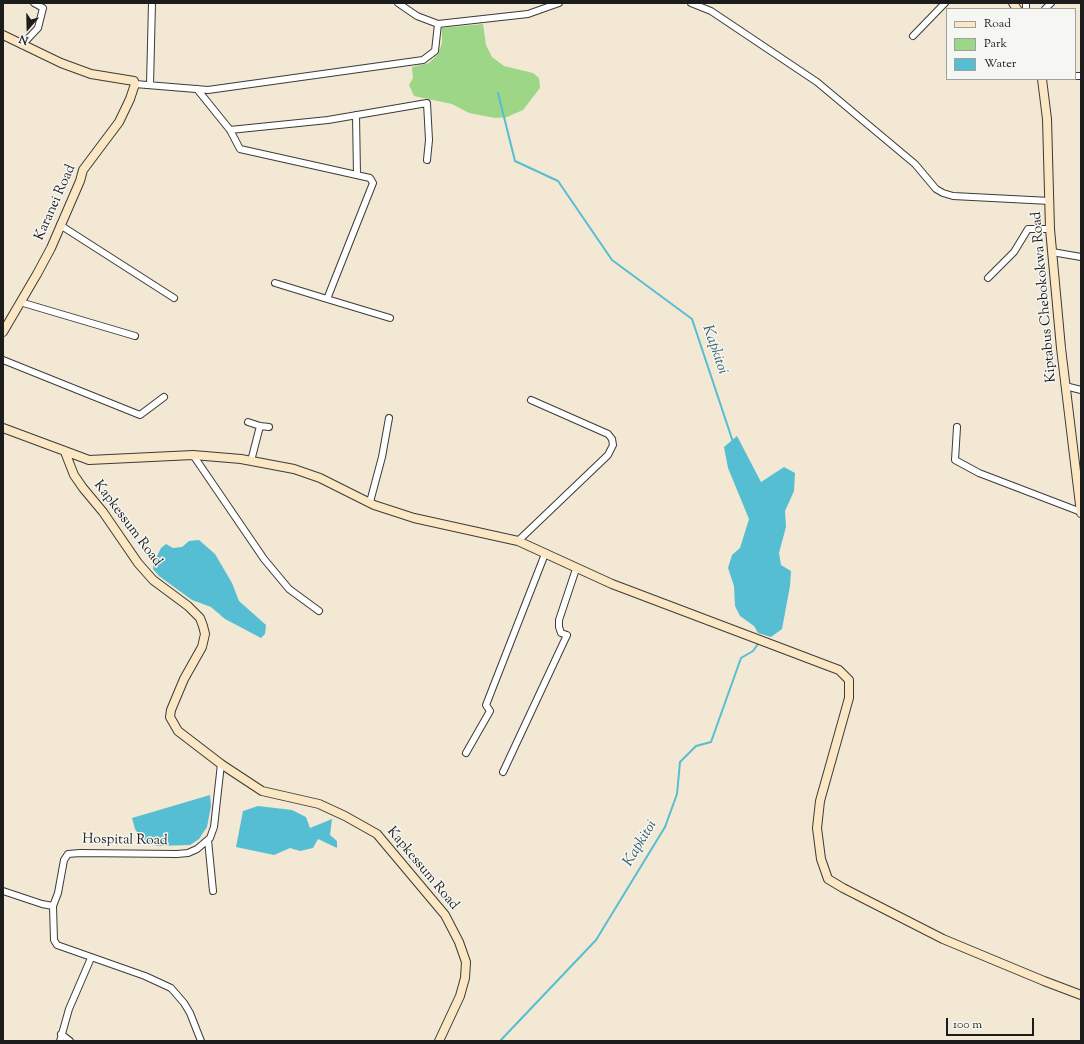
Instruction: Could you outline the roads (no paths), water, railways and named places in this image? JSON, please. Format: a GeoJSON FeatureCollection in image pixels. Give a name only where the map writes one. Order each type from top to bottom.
{"type":"FeatureCollection","features":[{"type":"Feature","properties":{"kind":"street"},"geometry":{"type":"LineString","coordinates":[[22,45],[38,28],[43,8],[34,3]]}},
{"type":"Feature","properties":{"kind":"street"},"geometry":{"type":"LineString","coordinates":[[150,85],[152,3]]}},
{"type":"Feature","properties":{"kind":"street"},"geometry":{"type":"LineString","coordinates":[[398,3],[417,16],[438,24],[528,14],[559,3]]}},
{"type":"Feature","properties":{"kind":"street"},"geometry":{"type":"LineString","coordinates":[[690,3],[711,11],[817,82],[915,164],[936,189],[943,193],[953,196],[1050,201]]}},
{"type":"Feature","properties":{"kind":"street"},"geometry":{"type":"LineString","coordinates":[[913,36],[945,3]]}},
{"type":"Feature","properties":{"kind":"street"},"geometry":{"type":"LineString","coordinates":[[3,35],[61,63],[91,74],[134,81],[135,84],[208,90],[423,60],[435,51],[438,24]]}},
{"type":"Feature","properties":{"kind":"street","name":"Kiptabus Chebokokwa Road"},"geometry":{"type":"LineString","coordinates":[[1042,80],[1047,120],[1050,230],[1065,386],[1081,513]]}},
{"type":"Feature","properties":{"kind":"street","name":"Karanei Road"},"geometry":{"type":"LineString","coordinates":[[3,332],[37,274],[80,181],[83,170],[119,122],[135,84]]}},
{"type":"Feature","properties":{"kind":"street"},"geometry":{"type":"LineString","coordinates":[[197,89],[230,130],[240,149],[370,178],[373,183],[327,299]]}},
{"type":"Feature","properties":{"kind":"street"},"geometry":{"type":"LineString","coordinates":[[230,130],[356,115],[427,103],[429,140],[427,160]]}},
{"type":"Feature","properties":{"kind":"street"},"geometry":{"type":"LineString","coordinates":[[356,115],[357,175]]}},
{"type":"Feature","properties":{"kind":"street"},"geometry":{"type":"LineString","coordinates":[[60,225],[174,298]]}},
{"type":"Feature","properties":{"kind":"street"},"geometry":{"type":"LineString","coordinates":[[988,278],[1014,252],[1028,229],[1050,230]]}},
{"type":"Feature","properties":{"kind":"street"},"geometry":{"type":"LineString","coordinates":[[1052,252],[1081,256]]}},
{"type":"Feature","properties":{"kind":"street"},"geometry":{"type":"LineString","coordinates":[[275,283],[390,318]]}},
{"type":"Feature","properties":{"kind":"street"},"geometry":{"type":"LineString","coordinates":[[20,302],[135,336]]}},
{"type":"Feature","properties":{"kind":"street"},"geometry":{"type":"LineString","coordinates":[[3,360],[140,415],[164,397]]}},
{"type":"Feature","properties":{"kind":"street"},"geometry":{"type":"LineString","coordinates":[[1065,386],[1081,390]]}},
{"type":"Feature","properties":{"kind":"street"},"geometry":{"type":"LineString","coordinates":[[518,541],[608,455],[613,445],[612,439],[608,434],[531,400]]}},
{"type":"Feature","properties":{"kind":"street"},"geometry":{"type":"LineString","coordinates":[[370,502],[382,457],[389,418]]}},
{"type":"Feature","properties":{"kind":"street"},"geometry":{"type":"LineString","coordinates":[[248,422],[269,428]]}},
{"type":"Feature","properties":{"kind":"street"},"geometry":{"type":"LineString","coordinates":[[251,461],[260,426]]}},
{"type":"Feature","properties":{"kind":"street"},"geometry":{"type":"LineString","coordinates":[[957,427],[955,460],[979,473],[1081,513]]}},
{"type":"Feature","properties":{"kind":"street"},"geometry":{"type":"LineString","coordinates":[[3,428],[89,460],[102,461],[193,455],[251,461],[294,468],[320,478],[370,502],[431,523],[470,529],[518,541],[576,569],[619,587],[833,668],[848,676],[850,686],[849,698],[820,800],[817,824],[821,858],[828,879],[836,885],[943,939],[1081,995]]}},
{"type":"Feature","properties":{"kind":"street","name":"Kapkessum Road"},"geometry":{"type":"LineString","coordinates":[[65,452],[74,475],[103,512],[138,564],[153,580],[188,606],[200,618],[203,626],[204,640],[171,710],[170,717],[173,725],[183,736],[221,764],[262,791],[319,804],[345,816],[377,834],[445,915],[459,942],[466,962],[465,978],[460,996],[439,1041]]}},
{"type":"Feature","properties":{"kind":"street"},"geometry":{"type":"LineString","coordinates":[[193,455],[264,559],[289,589],[319,611]]}},
{"type":"Feature","properties":{"kind":"street"},"geometry":{"type":"LineString","coordinates":[[466,753],[490,711],[486,705],[545,554]]}},
{"type":"Feature","properties":{"kind":"street"},"geometry":{"type":"LineString","coordinates":[[503,772],[567,635],[561,633],[559,620],[576,569]]}},
{"type":"Feature","properties":{"kind":"street"},"geometry":{"type":"LineString","coordinates":[[213,891],[208,840],[214,827],[221,764]]}},
{"type":"Feature","properties":{"kind":"street","name":"Hospital Road"},"geometry":{"type":"LineString","coordinates":[[53,906],[58,893],[64,860],[68,854],[80,852],[134,854],[183,853],[197,849],[208,840]]}},
{"type":"Feature","properties":{"kind":"street"},"geometry":{"type":"LineString","coordinates":[[3,891],[53,906],[56,944],[145,976],[171,988],[190,1013],[201,1041]]}},
{"type":"Feature","properties":{"kind":"street"},"geometry":{"type":"LineString","coordinates":[[60,1041],[61,1034],[92,958]]}},
{"type":"Feature","properties":{"kind":"street"},"geometry":{"type":"LineString","coordinates":[[61,1034],[70,1041]]}},
{"type":"Feature","properties":{"kind":"water"},"geometry":{"type":"Polygon","coordinates":[[[737,436],[761,482],[784,467],[795,473],[794,491],[785,511],[786,527],[779,553],[781,565],[791,571],[790,586],[782,629],[771,637],[758,633],[754,626],[740,616],[735,606],[734,586],[728,568],[732,555],[740,548],[749,519],[728,468],[724,447],[737,436]]]}},
{"type":"Feature","properties":{"kind":"water"},"geometry":{"type":"Polygon","coordinates":[[[199,540],[215,554],[232,583],[239,601],[266,625],[265,634],[261,638],[225,619],[211,607],[192,600],[159,576],[153,569],[154,562],[161,548],[166,544],[173,548],[182,547],[189,541],[199,540]]]}},
{"type":"Feature","properties":{"kind":"water"},"geometry":{"type":"Polygon","coordinates":[[[210,795],[211,806],[207,827],[199,839],[190,845],[157,846],[144,842],[135,829],[132,818],[210,795]]]}},
{"type":"Feature","properties":{"kind":"water"},"geometry":{"type":"Polygon","coordinates":[[[258,806],[292,810],[306,817],[310,828],[332,819],[330,835],[337,841],[337,848],[318,839],[313,848],[300,851],[290,848],[274,855],[236,847],[243,811],[258,806]]]}},
{"type":"Feature","properties":{"kind":"waterway","name":"Kapkitoi"},"geometry":{"type":"LineString","coordinates":[[498,93],[515,161],[558,181],[612,260],[692,319],[733,442]]}},
{"type":"Feature","properties":{"kind":"waterway","name":"Kapkitoi"},"geometry":{"type":"LineString","coordinates":[[500,1041],[596,940],[665,827],[677,794],[680,762],[696,746],[711,742],[741,658],[753,651],[758,644]]}}]}
